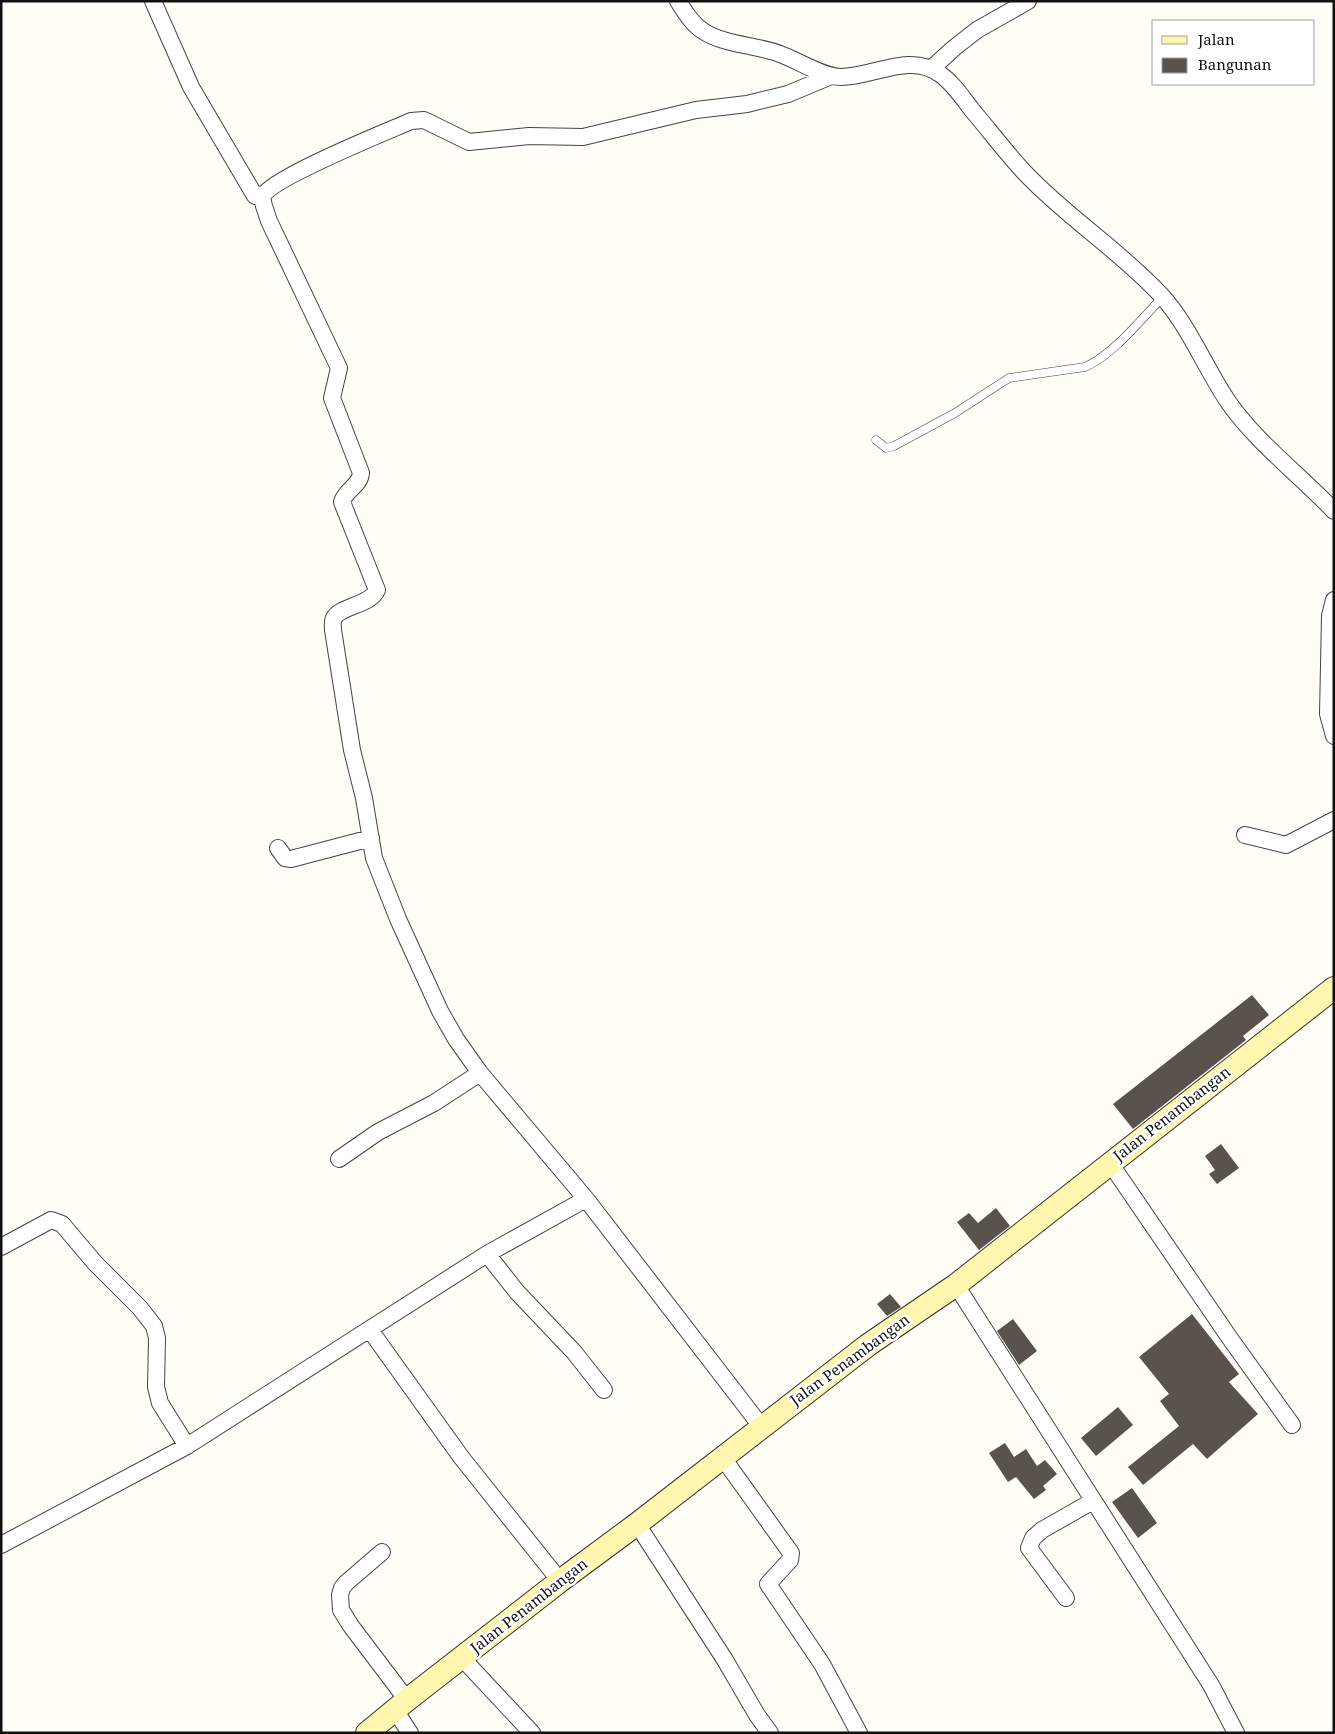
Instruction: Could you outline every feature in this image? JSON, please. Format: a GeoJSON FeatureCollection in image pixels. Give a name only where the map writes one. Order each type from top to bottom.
{"type":"FeatureCollection","features":[{"type":"Feature","properties":{"kind":"street"},"geometry":{"type":"LineString","coordinates":[[152,1],[191,87],[255,196],[260,197],[278,182],[411,121],[424,120],[469,142],[529,136],[583,137],[696,110],[747,104],[788,94],[832,76]]}},
{"type":"Feature","properties":{"kind":"street"},"geometry":{"type":"LineString","coordinates":[[678,1],[695,25],[705,33],[778,53],[832,76],[851,76],[910,64],[938,72],[954,87],[1024,172],[1052,201],[1145,279],[1163,297],[1189,334],[1229,402],[1248,427],[1334,511]]}},
{"type":"Feature","properties":{"kind":"street"},"geometry":{"type":"LineString","coordinates":[[931,69],[977,30],[1028,1]]}},
{"type":"Feature","properties":{"kind":"street"},"geometry":{"type":"LineString","coordinates":[[262,194],[269,221],[338,368],[332,398],[361,473],[359,481],[344,495],[342,502],[377,590],[368,599],[336,615],[333,622],[352,750],[364,798],[374,858],[398,919],[440,1011],[456,1039],[480,1073],[586,1199],[761,1426]]}},
{"type":"Feature","properties":{"kind":"street"},"geometry":{"type":"LineString","coordinates":[[1334,600],[1330,616],[1328,714],[1334,736]]}},
{"type":"Feature","properties":{"kind":"street"},"geometry":{"type":"LineString","coordinates":[[1245,835],[1286,845],[1334,820]]}},
{"type":"Feature","properties":{"kind":"street"},"geometry":{"type":"LineString","coordinates":[[278,848],[285,858],[291,859],[371,838]]}},
{"type":"Feature","properties":{"kind":"street","name":"Jalan Penambangan"},"geometry":{"type":"LineString","coordinates":[[367,1733],[560,1581],[723,1458],[761,1426],[868,1345],[956,1285],[1334,988]]}},
{"type":"Feature","properties":{"kind":"street"},"geometry":{"type":"LineString","coordinates":[[339,1159],[378,1132],[434,1102],[480,1073]]}},
{"type":"Feature","properties":{"kind":"street"},"geometry":{"type":"LineString","coordinates":[[1110,1163],[1223,1329],[1292,1425]]}},
{"type":"Feature","properties":{"kind":"street"},"geometry":{"type":"LineString","coordinates":[[1,1545],[187,1446],[487,1254],[586,1199]]}},
{"type":"Feature","properties":{"kind":"street"},"geometry":{"type":"LineString","coordinates":[[1,1247],[51,1220],[62,1224],[95,1263],[140,1308],[154,1326],[157,1338],[156,1387],[160,1403],[187,1446]]}},
{"type":"Feature","properties":{"kind":"street"},"geometry":{"type":"LineString","coordinates":[[487,1254],[517,1292],[574,1352],[604,1390]]}},
{"type":"Feature","properties":{"kind":"street"},"geometry":{"type":"LineString","coordinates":[[956,1285],[1211,1686],[1236,1733]]}},
{"type":"Feature","properties":{"kind":"street"},"geometry":{"type":"LineString","coordinates":[[370,1330],[461,1457],[560,1581]]}},
{"type":"Feature","properties":{"kind":"street"},"geometry":{"type":"LineString","coordinates":[[723,1458],[791,1553],[790,1560],[768,1584],[822,1664],[859,1733]]}},
{"type":"Feature","properties":{"kind":"street"},"geometry":{"type":"LineString","coordinates":[[1066,1598],[1029,1548],[1033,1538],[1042,1530],[1093,1502]]}},
{"type":"Feature","properties":{"kind":"street"},"geometry":{"type":"LineString","coordinates":[[637,1524],[770,1733]]}},
{"type":"Feature","properties":{"kind":"street"},"geometry":{"type":"LineString","coordinates":[[382,1552],[342,1588],[340,1595],[341,1610],[401,1705],[410,1733]]}},
{"type":"Feature","properties":{"kind":"street"},"geometry":{"type":"LineString","coordinates":[[462,1658],[532,1733]]}},
{"type":"Feature","properties":{"kind":"lane"},"geometry":{"type":"LineString","coordinates":[[876,440],[886,448],[894,446],[956,413],[1009,378],[1084,367],[1092,364],[1107,354],[1163,297]]}},
{"type":"Feature","properties":{"kind":"building"},"geometry":{"type":"Polygon","coordinates":[[[1252,995],[1269,1015],[1243,1036],[1246,1040],[1133,1129],[1113,1104],[1252,995]]]}},
{"type":"Feature","properties":{"kind":"building"},"geometry":{"type":"Polygon","coordinates":[[[1221,1144],[1239,1168],[1217,1184],[1209,1174],[1215,1170],[1205,1156],[1221,1144]]]}},
{"type":"Feature","properties":{"kind":"building"},"geometry":{"type":"Polygon","coordinates":[[[996,1208],[1010,1226],[979,1250],[957,1222],[969,1213],[978,1223],[996,1208]]]}},
{"type":"Feature","properties":{"kind":"building"},"geometry":{"type":"Polygon","coordinates":[[[890,1294],[901,1307],[887,1316],[877,1304],[890,1294]]]}},
{"type":"Feature","properties":{"kind":"building"},"geometry":{"type":"Polygon","coordinates":[[[1192,1314],[1239,1374],[1229,1382],[1258,1414],[1207,1459],[1193,1444],[1143,1485],[1128,1467],[1179,1426],[1160,1401],[1169,1394],[1139,1357],[1192,1314]]]}},
{"type":"Feature","properties":{"kind":"building"},"geometry":{"type":"Polygon","coordinates":[[[1013,1319],[1037,1351],[1019,1365],[997,1331],[1013,1319]]]}},
{"type":"Feature","properties":{"kind":"building"},"geometry":{"type":"Polygon","coordinates":[[[1118,1407],[1133,1425],[1096,1456],[1081,1438],[1118,1407]]]}},
{"type":"Feature","properties":{"kind":"building"},"geometry":{"type":"Polygon","coordinates":[[[1005,1443],[1014,1457],[1026,1449],[1037,1466],[1045,1460],[1057,1474],[1043,1486],[1046,1490],[1034,1499],[1016,1477],[1008,1482],[989,1453],[1005,1443]]]}},
{"type":"Feature","properties":{"kind":"building"},"geometry":{"type":"Polygon","coordinates":[[[1132,1488],[1157,1523],[1138,1538],[1112,1502],[1132,1488]]]}}]}
